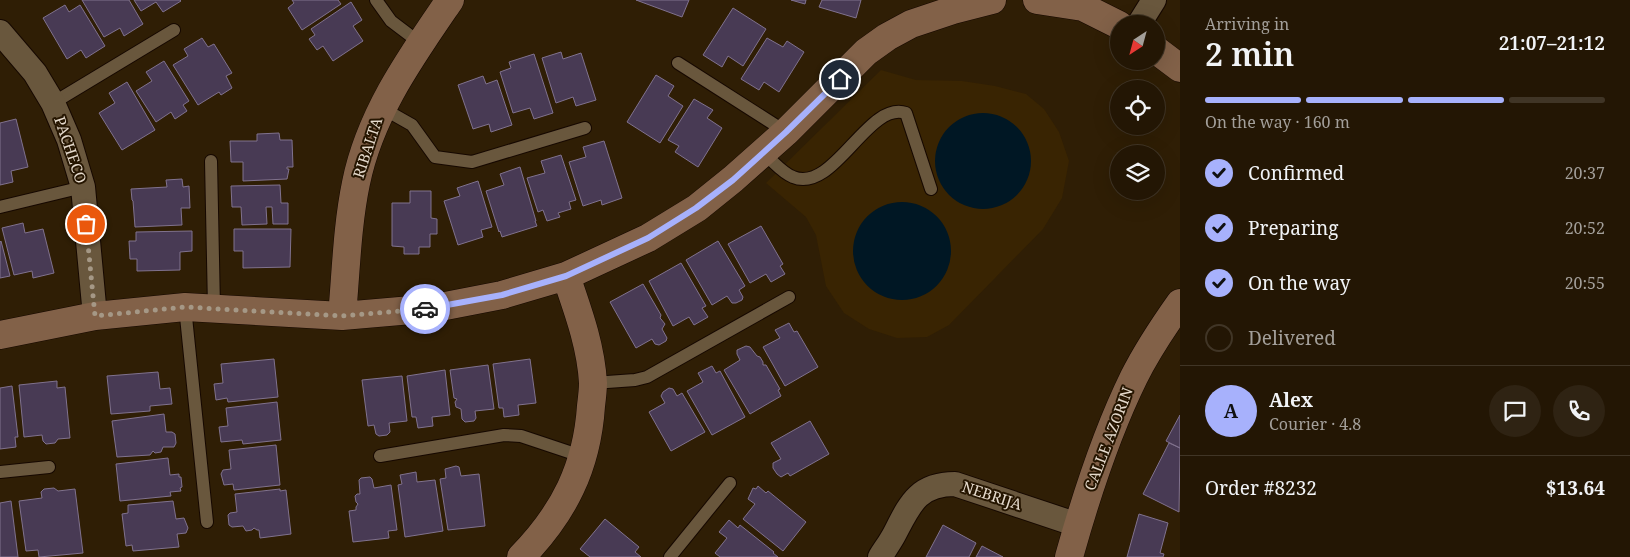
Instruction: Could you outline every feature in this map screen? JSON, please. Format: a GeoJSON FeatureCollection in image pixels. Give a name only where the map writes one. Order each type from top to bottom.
{"type":"FeatureCollection","features":[{"type":"Feature","properties":{"kind":"street","name":"RIBALTA"},"geometry":{"type":"LineString","coordinates":[[342,316],[349,232],[356,182],[367,144],[382,108],[400,74],[450,0]]}},
{"type":"Feature","properties":{"kind":"street"},"geometry":{"type":"LineString","coordinates":[[0,335],[95,316],[185,307],[342,316],[435,308],[502,295],[566,276],[656,233],[696,208],[733,180],[763,153],[866,52],[880,42],[950,5],[992,0]]}},
{"type":"Feature","properties":{"kind":"street"},"geometry":{"type":"LineString","coordinates":[[1037,0],[1083,8],[1110,21]]}},
{"type":"Feature","properties":{"kind":"street"},"geometry":{"type":"LineString","coordinates":[[1145,15],[1154,0]]}},
{"type":"Feature","properties":{"kind":"street","name":"PACHECO"},"geometry":{"type":"LineString","coordinates":[[0,32],[35,72],[53,104],[69,140],[83,187],[95,316]]}},
{"type":"Feature","properties":{"kind":"street"},"geometry":{"type":"LineString","coordinates":[[1165,57],[1180,68]]}},
{"type":"Feature","properties":{"kind":"street"},"geometry":{"type":"LineString","coordinates":[[521,557],[550,524],[567,497],[584,457],[590,427],[593,383],[586,336],[566,276]]}},
{"type":"Feature","properties":{"kind":"street","name":"CALLE AZORIN"},"geometry":{"type":"LineString","coordinates":[[1069,557],[1109,432],[1130,384],[1161,330],[1180,303]]}},
{"type":"Feature","properties":{"kind":"street","name":"NEBRIJA"},"geometry":{"type":"LineString","coordinates":[[880,557],[911,503],[924,491],[940,485],[955,484],[1078,525]]}},
{"type":"Feature","properties":{"kind":"lane"},"geometry":{"type":"LineString","coordinates":[[376,0],[391,21],[420,43]]}},
{"type":"Feature","properties":{"kind":"lane"},"geometry":{"type":"LineString","coordinates":[[53,104],[174,30]]}},
{"type":"Feature","properties":{"kind":"lane"},"geometry":{"type":"LineString","coordinates":[[678,63],[786,132]]}},
{"type":"Feature","properties":{"kind":"lane"},"geometry":{"type":"LineString","coordinates":[[382,108],[412,125],[435,157],[472,162],[585,128]]}},
{"type":"Feature","properties":{"kind":"lane"},"geometry":{"type":"LineString","coordinates":[[763,153],[793,177],[805,179],[820,175],[875,122],[890,112],[899,110],[906,113],[930,189]]}},
{"type":"Feature","properties":{"kind":"lane"},"geometry":{"type":"LineString","coordinates":[[211,161],[214,308]]}},
{"type":"Feature","properties":{"kind":"lane"},"geometry":{"type":"LineString","coordinates":[[0,207],[83,187]]}},
{"type":"Feature","properties":{"kind":"lane"},"geometry":{"type":"LineString","coordinates":[[593,383],[635,380],[647,377],[789,296]]}},
{"type":"Feature","properties":{"kind":"lane"},"geometry":{"type":"LineString","coordinates":[[185,307],[207,522]]}},
{"type":"Feature","properties":{"kind":"lane"},"geometry":{"type":"LineString","coordinates":[[380,456],[504,435],[521,436],[584,457]]}},
{"type":"Feature","properties":{"kind":"lane"},"geometry":{"type":"LineString","coordinates":[[0,472],[49,467]]}},
{"type":"Feature","properties":{"kind":"lane"},"geometry":{"type":"LineString","coordinates":[[670,557],[730,483]]}},
{"type":"Feature","properties":{"kind":"shaded area"},"geometry":{"type":"Polygon","coordinates":[[[881,70],[916,80],[962,81],[995,86],[1026,94],[1044,109],[1059,132],[1069,161],[1062,198],[1043,229],[949,325],[927,337],[897,338],[869,329],[844,313],[826,286],[816,235],[806,217],[766,183],[881,70]]]}},
{"type":"Feature","properties":{"kind":"water"},"geometry":{"type":"Polygon","coordinates":[[[983,113],[1001,116],[1017,127],[1028,143],[1031,161],[1028,179],[1017,195],[1001,206],[983,209],[965,206],[949,195],[938,179],[935,161],[938,143],[949,127],[965,116],[983,113]]]}},
{"type":"Feature","properties":{"kind":"water"},"geometry":{"type":"Polygon","coordinates":[[[902,202],[921,206],[937,216],[947,232],[951,251],[947,270],[937,286],[921,296],[902,300],[883,296],[867,286],[857,270],[853,251],[857,232],[867,216],[883,206],[902,202]]]}},
{"type":"Feature","properties":{"kind":"building"},"geometry":{"type":"Polygon","coordinates":[[[82,0],[129,0],[143,24],[124,36],[120,28],[104,37],[82,0]]]}},
{"type":"Feature","properties":{"kind":"building"},"geometry":{"type":"Polygon","coordinates":[[[134,0],[181,1],[163,12],[156,2],[141,11],[134,0]]]}},
{"type":"Feature","properties":{"kind":"building"},"geometry":{"type":"Polygon","coordinates":[[[292,0],[338,0],[341,4],[302,30],[288,8],[294,3],[292,0]]]}},
{"type":"Feature","properties":{"kind":"building"},"geometry":{"type":"Polygon","coordinates":[[[636,0],[689,0],[682,17],[636,0]]]}},
{"type":"Feature","properties":{"kind":"building"},"geometry":{"type":"Polygon","coordinates":[[[791,0],[806,0],[805,4],[791,0]]]}},
{"type":"Feature","properties":{"kind":"building"},"geometry":{"type":"Polygon","coordinates":[[[822,0],[861,0],[856,18],[819,7],[822,0]]]}},
{"type":"Feature","properties":{"kind":"building"},"geometry":{"type":"Polygon","coordinates":[[[351,2],[362,20],[353,26],[363,41],[333,61],[323,46],[317,50],[309,39],[315,35],[311,29],[351,2]]]}},
{"type":"Feature","properties":{"kind":"building"},"geometry":{"type":"Polygon","coordinates":[[[65,5],[69,12],[80,5],[105,46],[86,58],[81,50],[67,59],[43,18],[65,5]]]}},
{"type":"Feature","properties":{"kind":"building"},"geometry":{"type":"Polygon","coordinates":[[[733,8],[766,29],[743,66],[728,56],[722,67],[703,55],[733,8]]]}},
{"type":"Feature","properties":{"kind":"building"},"geometry":{"type":"Polygon","coordinates":[[[202,38],[208,47],[214,44],[232,73],[226,76],[232,88],[221,95],[219,92],[198,105],[173,65],[188,56],[184,49],[202,38]]]}},
{"type":"Feature","properties":{"kind":"building"},"geometry":{"type":"Polygon","coordinates":[[[767,38],[783,47],[787,41],[804,52],[779,92],[764,82],[759,90],[741,79],[767,38]]]}},
{"type":"Feature","properties":{"kind":"building"},"geometry":{"type":"Polygon","coordinates":[[[561,52],[563,59],[581,53],[596,100],[576,106],[573,97],[556,103],[542,58],[561,52]]]}},
{"type":"Feature","properties":{"kind":"building"},"geometry":{"type":"Polygon","coordinates":[[[534,54],[553,113],[534,119],[530,108],[513,113],[500,72],[511,68],[509,62],[534,54]]]}},
{"type":"Feature","properties":{"kind":"building"},"geometry":{"type":"Polygon","coordinates":[[[164,61],[189,101],[183,105],[187,111],[175,119],[171,112],[156,122],[136,91],[152,81],[146,72],[164,61]]]}},
{"type":"Feature","properties":{"kind":"building"},"geometry":{"type":"Polygon","coordinates":[[[656,75],[674,86],[668,96],[683,106],[660,143],[627,122],[656,75]]]}},
{"type":"Feature","properties":{"kind":"building"},"geometry":{"type":"Polygon","coordinates":[[[483,76],[486,84],[497,80],[512,125],[491,132],[489,124],[473,129],[458,85],[483,76]]]}},
{"type":"Feature","properties":{"kind":"building"},"geometry":{"type":"Polygon","coordinates":[[[127,82],[155,130],[122,150],[99,113],[115,103],[109,93],[127,82]]]}},
{"type":"Feature","properties":{"kind":"building"},"geometry":{"type":"Polygon","coordinates":[[[694,99],[713,110],[707,118],[722,128],[698,167],[675,152],[679,146],[668,140],[694,99]]]}},
{"type":"Feature","properties":{"kind":"building"},"geometry":{"type":"Polygon","coordinates":[[[16,119],[28,167],[11,171],[13,182],[0,185],[0,123],[16,119]]]}},
{"type":"Feature","properties":{"kind":"building"},"geometry":{"type":"Polygon","coordinates":[[[279,133],[280,140],[292,140],[293,167],[287,167],[289,169],[287,179],[243,181],[243,162],[231,162],[230,141],[257,141],[257,134],[279,133]]]}},
{"type":"Feature","properties":{"kind":"building"},"geometry":{"type":"Polygon","coordinates":[[[604,141],[622,198],[602,205],[601,200],[583,206],[569,162],[586,157],[583,147],[604,141]]]}},
{"type":"Feature","properties":{"kind":"building"},"geometry":{"type":"Polygon","coordinates":[[[561,155],[576,200],[569,202],[571,209],[558,213],[560,217],[547,221],[543,210],[538,212],[527,178],[545,173],[541,161],[561,155]]]}},
{"type":"Feature","properties":{"kind":"building"},"geometry":{"type":"Polygon","coordinates":[[[520,167],[537,226],[502,237],[486,191],[504,185],[500,174],[520,167]]]}},
{"type":"Feature","properties":{"kind":"building"},"geometry":{"type":"Polygon","coordinates":[[[182,179],[183,187],[189,186],[190,208],[181,208],[182,225],[135,227],[131,189],[167,187],[166,180],[182,179]]]}},
{"type":"Feature","properties":{"kind":"building"},"geometry":{"type":"Polygon","coordinates":[[[478,181],[492,227],[481,230],[483,237],[458,245],[444,201],[460,196],[457,188],[478,181]]]}},
{"type":"Feature","properties":{"kind":"building"},"geometry":{"type":"Polygon","coordinates":[[[280,185],[281,203],[288,203],[288,224],[273,224],[272,207],[266,207],[267,224],[242,225],[241,207],[232,207],[231,186],[280,185]]]}},
{"type":"Feature","properties":{"kind":"building"},"geometry":{"type":"Polygon","coordinates":[[[410,191],[431,191],[431,218],[437,219],[437,234],[430,234],[430,247],[419,247],[419,254],[404,254],[404,247],[392,246],[392,203],[410,203],[410,191]]]}},
{"type":"Feature","properties":{"kind":"building"},"geometry":{"type":"Polygon","coordinates":[[[23,223],[25,233],[43,229],[54,273],[33,278],[32,271],[14,275],[2,228],[23,223]]]}},
{"type":"Feature","properties":{"kind":"building"},"geometry":{"type":"Polygon","coordinates":[[[761,226],[783,264],[780,266],[785,274],[771,282],[766,274],[750,283],[728,244],[761,226]]]}},
{"type":"Feature","properties":{"kind":"building"},"geometry":{"type":"Polygon","coordinates":[[[234,229],[291,229],[290,267],[243,268],[243,251],[234,251],[234,229]]]}},
{"type":"Feature","properties":{"kind":"building"},"geometry":{"type":"Polygon","coordinates":[[[192,231],[192,251],[180,252],[180,270],[137,271],[137,259],[130,259],[129,241],[136,241],[136,232],[192,231]]]}},
{"type":"Feature","properties":{"kind":"building"},"geometry":{"type":"Polygon","coordinates":[[[718,241],[745,286],[739,290],[743,297],[742,300],[736,303],[732,303],[727,296],[712,305],[686,260],[718,241]]]}},
{"type":"Feature","properties":{"kind":"building"},"geometry":{"type":"Polygon","coordinates":[[[0,242],[10,276],[0,278],[0,242]]]}},
{"type":"Feature","properties":{"kind":"building"},"geometry":{"type":"Polygon","coordinates":[[[681,263],[706,306],[702,308],[708,317],[694,325],[689,317],[673,326],[649,281],[681,263]]]}},
{"type":"Feature","properties":{"kind":"building"},"geometry":{"type":"Polygon","coordinates":[[[643,284],[665,324],[662,329],[667,338],[666,341],[659,345],[655,344],[652,339],[636,348],[610,302],[643,284]]]}},
{"type":"Feature","properties":{"kind":"building"},"geometry":{"type":"Polygon","coordinates":[[[789,323],[794,332],[797,331],[818,367],[785,386],[763,347],[780,338],[775,330],[789,323]]]}},
{"type":"Feature","properties":{"kind":"building"},"geometry":{"type":"Polygon","coordinates":[[[746,346],[750,347],[760,357],[763,365],[766,365],[780,389],[778,390],[781,396],[750,414],[724,370],[740,360],[737,350],[746,346]]]}},
{"type":"Feature","properties":{"kind":"building"},"geometry":{"type":"Polygon","coordinates":[[[274,359],[278,397],[228,402],[227,398],[216,400],[214,384],[223,383],[221,364],[274,359]]]}},
{"type":"Feature","properties":{"kind":"building"},"geometry":{"type":"Polygon","coordinates":[[[530,359],[536,403],[518,405],[519,415],[504,417],[503,408],[499,408],[493,364],[530,359]]]}},
{"type":"Feature","properties":{"kind":"building"},"geometry":{"type":"Polygon","coordinates":[[[488,365],[494,409],[475,411],[476,418],[474,421],[465,422],[462,419],[461,409],[456,407],[455,402],[457,399],[454,398],[450,370],[488,365]]]}},
{"type":"Feature","properties":{"kind":"building"},"geometry":{"type":"Polygon","coordinates":[[[712,366],[716,373],[720,371],[745,417],[712,435],[687,391],[703,382],[698,373],[712,366]]]}},
{"type":"Feature","properties":{"kind":"building"},"geometry":{"type":"Polygon","coordinates":[[[445,370],[450,415],[432,417],[433,426],[418,428],[416,417],[412,417],[407,376],[445,370]]]}},
{"type":"Feature","properties":{"kind":"building"},"geometry":{"type":"Polygon","coordinates":[[[158,372],[160,389],[170,388],[172,404],[150,406],[150,411],[111,414],[107,376],[158,372]]]}},
{"type":"Feature","properties":{"kind":"building"},"geometry":{"type":"Polygon","coordinates":[[[402,376],[407,421],[389,423],[390,432],[387,435],[379,436],[376,434],[374,425],[368,426],[362,380],[402,376]]]}},
{"type":"Feature","properties":{"kind":"building"},"geometry":{"type":"Polygon","coordinates":[[[57,381],[57,388],[65,387],[70,438],[58,439],[55,443],[46,444],[43,441],[42,435],[24,437],[19,385],[57,381]]]}},
{"type":"Feature","properties":{"kind":"building"},"geometry":{"type":"Polygon","coordinates":[[[12,386],[18,437],[15,437],[16,447],[0,449],[0,388],[12,386]]]}},
{"type":"Feature","properties":{"kind":"building"},"geometry":{"type":"Polygon","coordinates":[[[669,388],[673,389],[677,396],[682,393],[705,432],[671,451],[649,412],[665,403],[661,396],[669,388]]]}},
{"type":"Feature","properties":{"kind":"building"},"geometry":{"type":"Polygon","coordinates":[[[277,402],[281,440],[243,444],[242,440],[221,442],[219,427],[228,426],[226,408],[277,402]]]}},
{"type":"Feature","properties":{"kind":"building"},"geometry":{"type":"Polygon","coordinates":[[[164,414],[166,432],[175,434],[176,443],[174,447],[163,447],[161,452],[155,453],[153,451],[150,455],[117,457],[112,421],[164,414]]]}},
{"type":"Feature","properties":{"kind":"building"},"geometry":{"type":"Polygon","coordinates":[[[1180,415],[1180,448],[1166,441],[1180,415]]]}},
{"type":"Feature","properties":{"kind":"building"},"geometry":{"type":"Polygon","coordinates":[[[810,421],[829,454],[790,476],[788,473],[781,477],[773,468],[773,463],[781,459],[771,443],[810,421]]]}},
{"type":"Feature","properties":{"kind":"building"},"geometry":{"type":"Polygon","coordinates":[[[1169,443],[1180,448],[1179,512],[1143,494],[1169,443]]]}},
{"type":"Feature","properties":{"kind":"building"},"geometry":{"type":"Polygon","coordinates":[[[276,445],[280,485],[234,490],[233,484],[224,485],[221,474],[223,470],[231,469],[229,450],[276,445]]]}},
{"type":"Feature","properties":{"kind":"building"},"geometry":{"type":"Polygon","coordinates":[[[168,458],[170,475],[179,474],[179,477],[181,477],[181,491],[170,492],[171,496],[120,501],[116,464],[168,458]]]}},
{"type":"Feature","properties":{"kind":"building"},"geometry":{"type":"Polygon","coordinates":[[[459,467],[461,476],[479,474],[485,526],[448,530],[440,479],[446,478],[445,469],[459,467]]]}},
{"type":"Feature","properties":{"kind":"building"},"geometry":{"type":"Polygon","coordinates":[[[416,472],[417,482],[435,480],[443,531],[405,537],[398,485],[402,484],[400,475],[416,472]]]}},
{"type":"Feature","properties":{"kind":"building"},"geometry":{"type":"Polygon","coordinates":[[[370,477],[374,488],[391,485],[397,530],[388,531],[389,538],[353,542],[349,511],[356,510],[358,504],[355,496],[360,494],[359,480],[370,477]]]}},
{"type":"Feature","properties":{"kind":"building"},"geometry":{"type":"Polygon","coordinates":[[[758,486],[766,493],[768,491],[806,522],[783,551],[743,519],[755,504],[748,499],[753,488],[756,489],[758,486]]]}},
{"type":"Feature","properties":{"kind":"building"},"geometry":{"type":"Polygon","coordinates":[[[54,488],[58,491],[75,489],[83,553],[39,557],[38,550],[26,551],[19,501],[42,498],[41,492],[44,489],[54,488]]]}},
{"type":"Feature","properties":{"kind":"building"},"geometry":{"type":"Polygon","coordinates":[[[280,489],[280,491],[286,490],[291,534],[260,538],[259,530],[254,528],[246,531],[243,526],[232,527],[229,525],[228,515],[237,512],[235,494],[280,489]]]}},
{"type":"Feature","properties":{"kind":"building"},"geometry":{"type":"Polygon","coordinates":[[[11,501],[18,557],[0,557],[0,503],[11,501]]]}},
{"type":"Feature","properties":{"kind":"building"},"geometry":{"type":"Polygon","coordinates":[[[173,501],[176,519],[184,518],[188,528],[186,533],[177,534],[179,547],[133,551],[132,545],[126,546],[122,514],[128,513],[128,505],[173,501]]]}},
{"type":"Feature","properties":{"kind":"building"},"geometry":{"type":"Polygon","coordinates":[[[1139,514],[1168,523],[1160,553],[1164,554],[1163,557],[1127,557],[1139,514]]]}},
{"type":"Feature","properties":{"kind":"building"},"geometry":{"type":"Polygon","coordinates":[[[605,519],[639,547],[635,552],[641,557],[590,557],[580,549],[605,519]]]}},
{"type":"Feature","properties":{"kind":"building"},"geometry":{"type":"Polygon","coordinates":[[[729,520],[738,528],[740,525],[778,557],[720,557],[715,553],[727,538],[719,532],[729,520]]]}},
{"type":"Feature","properties":{"kind":"building"},"geometry":{"type":"Polygon","coordinates":[[[943,525],[976,543],[969,557],[926,557],[943,525]]]}},
{"type":"Feature","properties":{"kind":"building"},"geometry":{"type":"Polygon","coordinates":[[[982,546],[1003,557],[976,557],[982,546]]]}},
{"type":"Feature","properties":{"kind":"way so far"},"geometry":{"type":"LineString","coordinates":[[86,224],[95,316],[185,307],[342,316],[425,309]]}},
{"type":"Feature","properties":{"kind":"route"},"geometry":{"type":"LineString","coordinates":[[425,309],[502,295],[566,276],[648,238],[696,208],[733,180],[840,79]]}}]}
